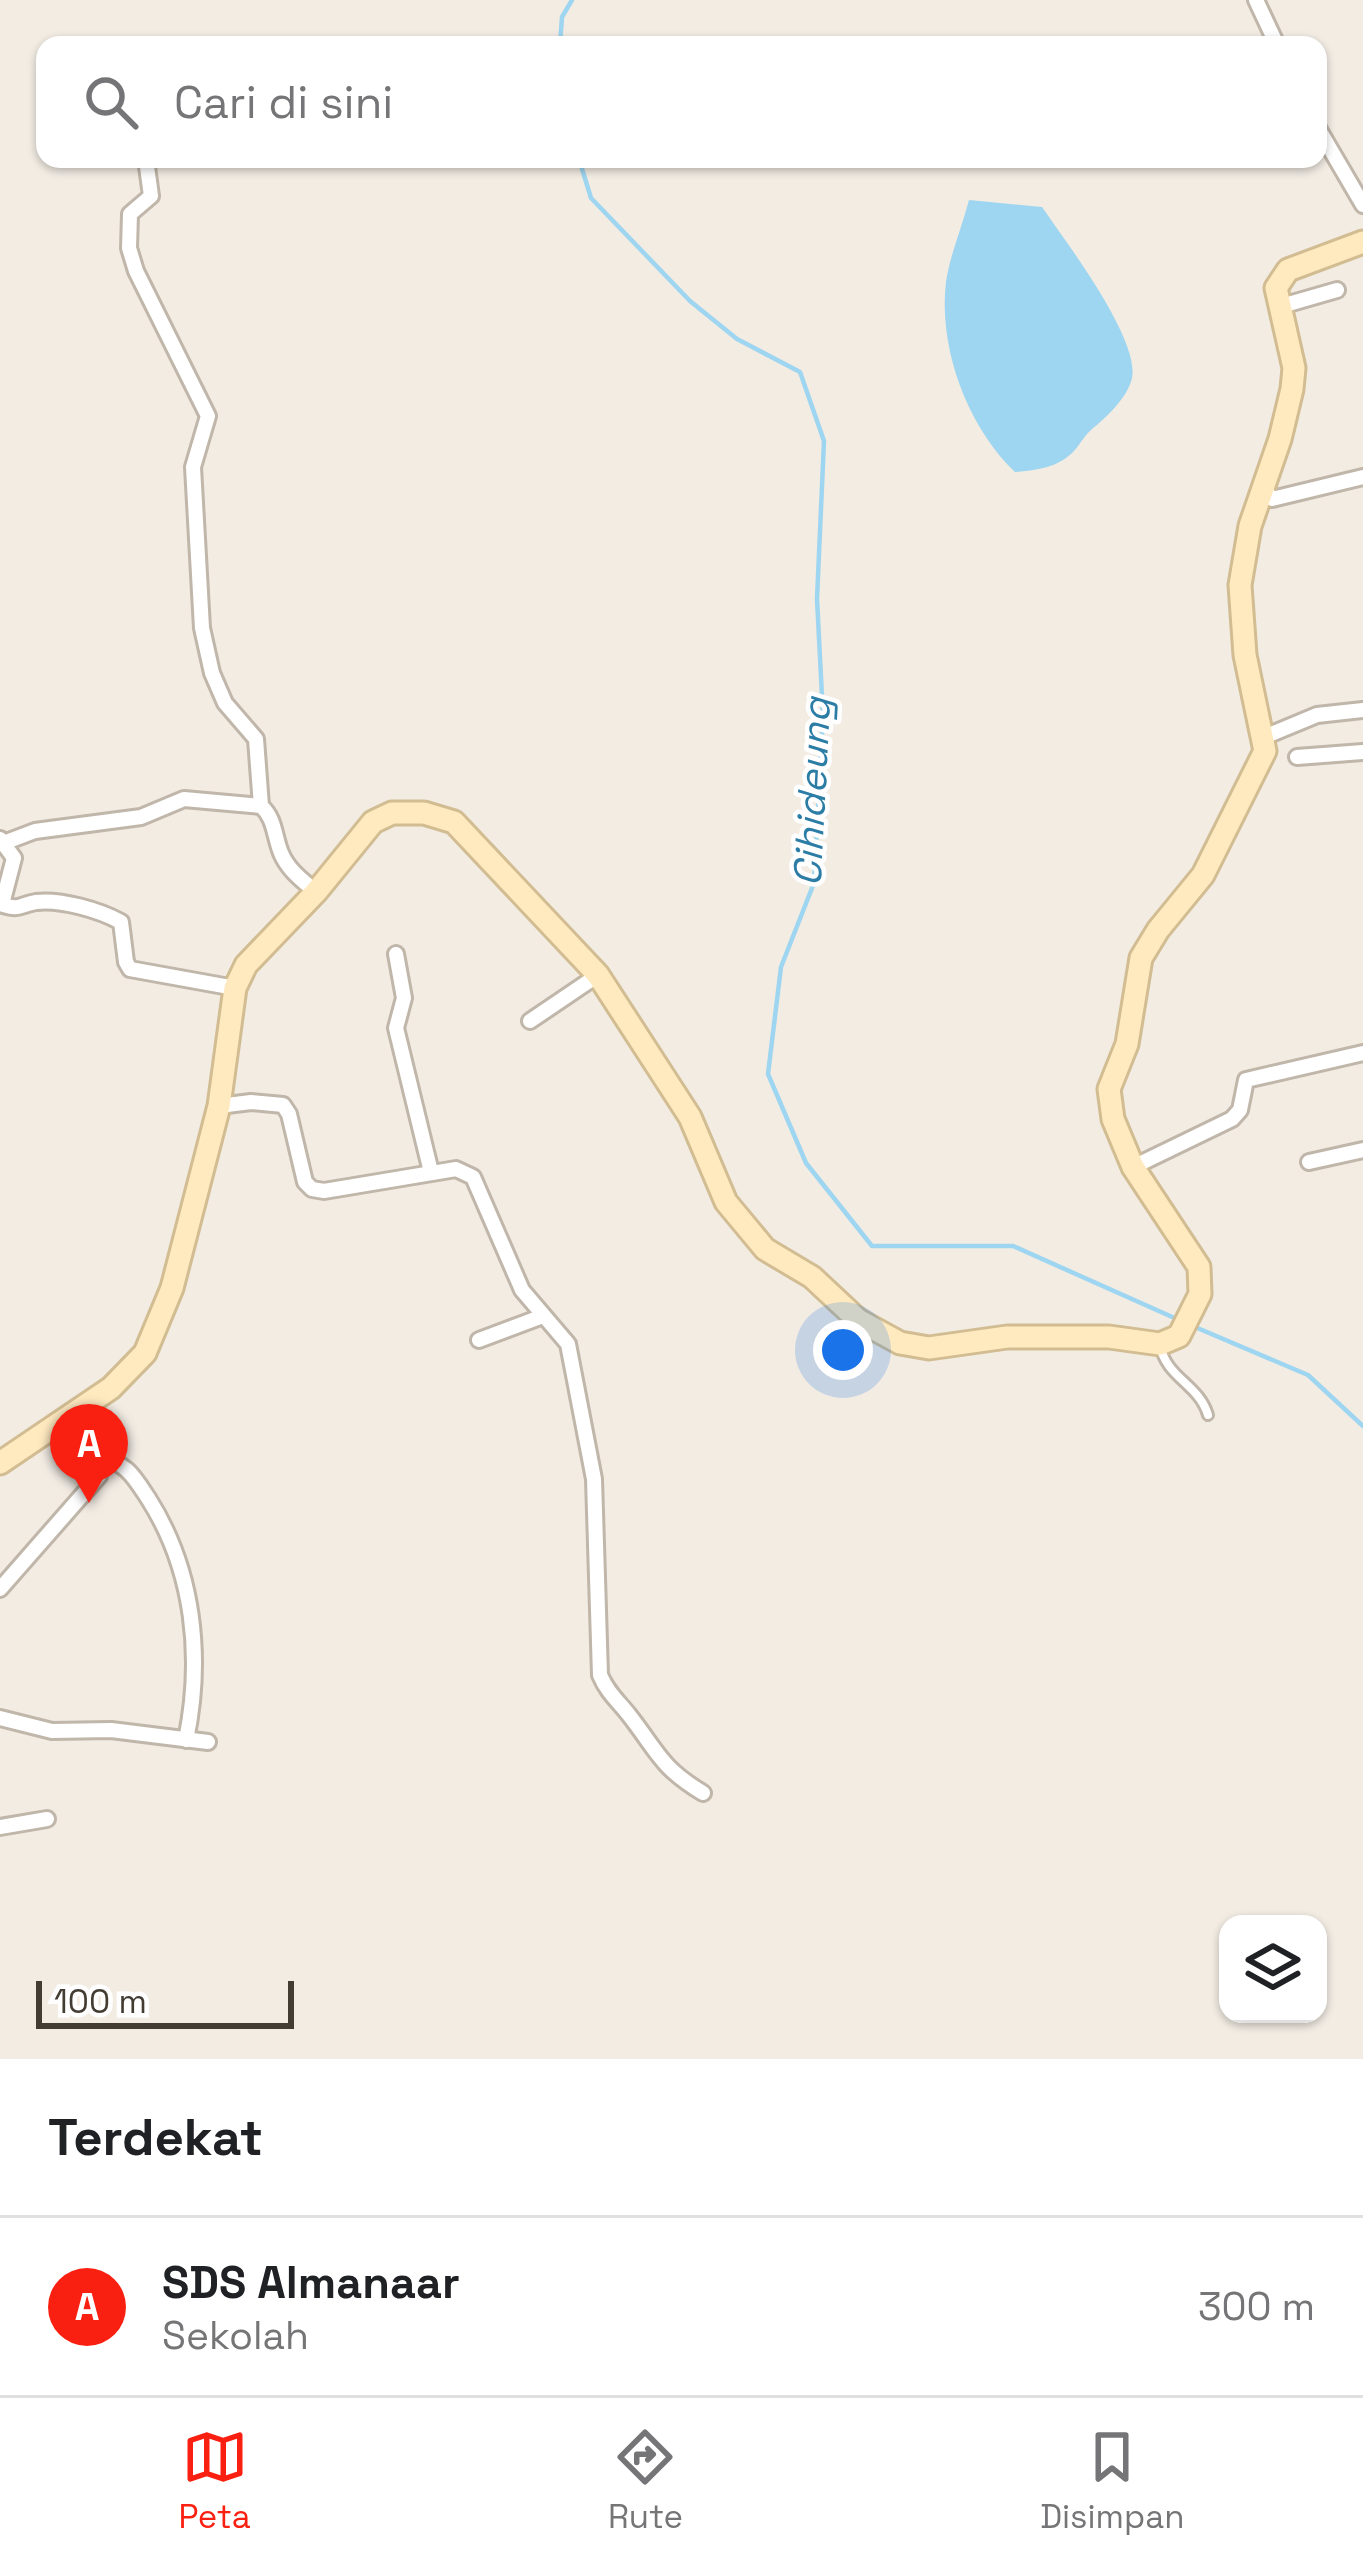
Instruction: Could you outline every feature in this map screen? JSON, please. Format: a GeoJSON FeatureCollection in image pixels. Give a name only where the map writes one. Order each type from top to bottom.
{"type":"FeatureCollection","features":[{"type":"Feature","properties":{"kind":"main road"},"geometry":{"type":"LineString","coordinates":[[0,1462],[111,1388],[145,1353],[172,1288],[219,1106],[235,988],[246,965],[316,892],[364,831],[383,816],[424,814],[442,818],[466,833],[598,975],[689,1117],[726,1202],[765,1249],[812,1277],[858,1320],[900,1343],[929,1348],[1006,1337],[1170,1340],[1198,1301],[1199,1267],[1133,1167],[1113,1119],[1109,1089],[1126,1044],[1142,958],[1158,929],[1204,875],[1263,758],[1264,737],[1245,655],[1240,585],[1261,485],[1280,439],[1294,368],[1276,288],[1288,270],[1363,242]]}},
{"type":"Feature","properties":{"kind":"street"},"geometry":{"type":"LineString","coordinates":[[1256,0],[1273,36]]}},
{"type":"Feature","properties":{"kind":"street"},"geometry":{"type":"LineString","coordinates":[[1327,143],[1363,205]]}},
{"type":"Feature","properties":{"kind":"street"},"geometry":{"type":"LineString","coordinates":[[147,168],[151,196],[130,214],[129,248],[208,416],[193,467],[202,628],[212,673],[225,703],[256,739],[261,806]]}},
{"type":"Feature","properties":{"kind":"street"},"geometry":{"type":"LineString","coordinates":[[1278,307],[1337,290]]}},
{"type":"Feature","properties":{"kind":"street"},"geometry":{"type":"LineString","coordinates":[[1261,485],[1272,500],[1363,477]]}},
{"type":"Feature","properties":{"kind":"street"},"geometry":{"type":"LineString","coordinates":[[1264,737],[1317,715],[1363,710]]}},
{"type":"Feature","properties":{"kind":"street"},"geometry":{"type":"LineString","coordinates":[[1297,757],[1363,752]]}},
{"type":"Feature","properties":{"kind":"street"},"geometry":{"type":"LineString","coordinates":[[235,988],[130,969],[125,962],[123,926],[100,913],[41,903],[19,910],[1,904],[14,862],[3,840],[35,831],[141,817],[184,799],[261,806],[268,812],[290,869],[316,892]]}},
{"type":"Feature","properties":{"kind":"street"},"geometry":{"type":"LineString","coordinates":[[395,954],[404,998],[396,1024],[431,1172]]}},
{"type":"Feature","properties":{"kind":"street"},"geometry":{"type":"LineString","coordinates":[[530,1021],[598,975]]}},
{"type":"Feature","properties":{"kind":"street"},"geometry":{"type":"LineString","coordinates":[[1133,1167],[1232,1119],[1240,1110],[1246,1080],[1363,1053]]}},
{"type":"Feature","properties":{"kind":"street"},"geometry":{"type":"LineString","coordinates":[[219,1106],[283,1105],[305,1182],[312,1189],[462,1169],[471,1174],[521,1290],[568,1343],[593,1479],[600,1675],[654,1755],[673,1775],[703,1793]]}},
{"type":"Feature","properties":{"kind":"street"},"geometry":{"type":"LineString","coordinates":[[1309,1162],[1363,1150]]}},
{"type":"Feature","properties":{"kind":"street"},"geometry":{"type":"LineString","coordinates":[[479,1340],[543,1316]]}},
{"type":"Feature","properties":{"kind":"street"},"geometry":{"type":"LineString","coordinates":[[63,1418],[101,1458],[128,1469],[166,1526],[184,1573],[195,1680],[185,1740]]}},
{"type":"Feature","properties":{"kind":"street"},"geometry":{"type":"LineString","coordinates":[[0,1589],[95,1483],[101,1458]]}},
{"type":"Feature","properties":{"kind":"street"},"geometry":{"type":"LineString","coordinates":[[0,1718],[52,1731],[111,1730],[208,1742]]}},
{"type":"Feature","properties":{"kind":"street"},"geometry":{"type":"LineString","coordinates":[[0,1827],[47,1819]]}},
{"type":"Feature","properties":{"kind":"lane"},"geometry":{"type":"LineString","coordinates":[[1170,1340],[1162,1357],[1175,1376],[1198,1390],[1208,1415]]}},
{"type":"Feature","properties":{"kind":"water"},"geometry":{"type":"Polygon","coordinates":[[[969,200],[1042,207],[1099,291],[1125,340],[1132,378],[1121,400],[1068,457],[1047,467],[1015,472],[998,454],[970,410],[952,360],[946,282],[969,200]]]}},
{"type":"Feature","properties":{"kind":"waterway","name":"Cihideung"},"geometry":{"type":"LineString","coordinates":[[561,36],[562,17],[572,0]]}},
{"type":"Feature","properties":{"kind":"waterway","name":"Cihideung"},"geometry":{"type":"LineString","coordinates":[[582,168],[591,198],[690,301],[737,339],[800,372],[824,441],[817,599],[823,716],[814,883],[781,967],[768,1074],[806,1163],[872,1246],[1013,1246],[1179,1320]]}},
{"type":"Feature","properties":{"kind":"waterway","name":"Cihideung"},"geometry":{"type":"LineString","coordinates":[[1195,1327],[1308,1375],[1363,1426]]}},
{"type":"Feature","properties":{"kind":"place","name":"SDS Almanaar"},"geometry":{"type":"Point","coordinates":[89,1503]}}]}
